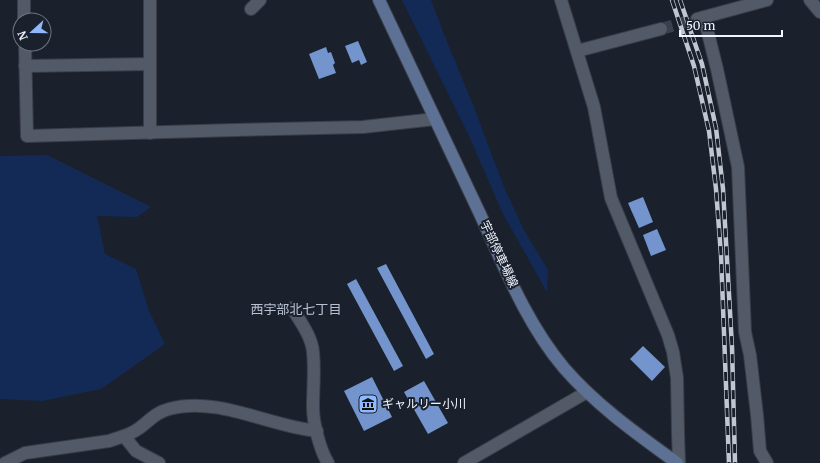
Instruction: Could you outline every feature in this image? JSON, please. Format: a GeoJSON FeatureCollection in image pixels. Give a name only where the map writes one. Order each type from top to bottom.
{"type":"FeatureCollection","features":[{"type":"Feature","properties":{"kind":"main road","name":"宇部停車場線"},"geometry":{"type":"LineString","coordinates":[[379,0],[530,318],[546,344],[564,367],[587,392],[634,432],[678,463]]}},
{"type":"Feature","properties":{"kind":"street"},"geometry":{"type":"LineString","coordinates":[[24,0],[24,12]]}},
{"type":"Feature","properties":{"kind":"street"},"geometry":{"type":"LineString","coordinates":[[150,0],[150,133]]}},
{"type":"Feature","properties":{"kind":"street"},"geometry":{"type":"LineString","coordinates":[[251,10],[260,0]]}},
{"type":"Feature","properties":{"kind":"street"},"geometry":{"type":"LineString","coordinates":[[561,0],[594,107],[611,198],[668,335],[673,352],[677,378],[678,463]]}},
{"type":"Feature","properties":{"kind":"street"},"geometry":{"type":"LineString","coordinates":[[767,0],[700,18],[717,69],[738,167],[745,332],[751,362],[760,451],[767,463]]}},
{"type":"Feature","properties":{"kind":"street"},"geometry":{"type":"LineString","coordinates":[[810,0],[820,12]]}},
{"type":"Feature","properties":{"kind":"street"},"geometry":{"type":"LineString","coordinates":[[577,51],[661,29]]}},
{"type":"Feature","properties":{"kind":"street"},"geometry":{"type":"LineString","coordinates":[[25,52],[27,136],[363,127],[435,119]]}},
{"type":"Feature","properties":{"kind":"street"},"geometry":{"type":"LineString","coordinates":[[25,66],[150,64]]}},
{"type":"Feature","properties":{"kind":"street"},"geometry":{"type":"LineString","coordinates":[[292,308],[310,340],[313,351],[313,409],[322,454],[328,463]]}},
{"type":"Feature","properties":{"kind":"street"},"geometry":{"type":"LineString","coordinates":[[464,463],[587,392]]}},
{"type":"Feature","properties":{"kind":"street"},"geometry":{"type":"LineString","coordinates":[[5,463],[25,453],[109,441],[138,429],[158,413],[168,409],[189,406],[218,408],[258,417],[278,424],[317,431]]}},
{"type":"Feature","properties":{"kind":"street"},"geometry":{"type":"LineString","coordinates":[[124,436],[136,451],[159,463]]}},
{"type":"Feature","properties":{"kind":"shaded area"},"geometry":{"type":"Polygon","coordinates":[[[402,0],[431,0],[504,187],[524,230],[548,270],[547,292],[503,214],[469,136],[402,0]]]}},
{"type":"Feature","properties":{"kind":"shaded area"},"geometry":{"type":"Polygon","coordinates":[[[47,155],[151,207],[137,217],[97,216],[105,254],[136,269],[149,311],[165,344],[101,389],[42,401],[0,399],[0,156],[47,155]]]}},
{"type":"Feature","properties":{"kind":"building"},"geometry":{"type":"Polygon","coordinates":[[[358,41],[367,62],[361,65],[359,60],[352,63],[345,46],[358,41]]]}},
{"type":"Feature","properties":{"kind":"building"},"geometry":{"type":"Polygon","coordinates":[[[326,47],[328,53],[331,52],[335,63],[333,65],[336,73],[319,79],[309,54],[326,47]]]}},
{"type":"Feature","properties":{"kind":"building"},"geometry":{"type":"Polygon","coordinates":[[[643,197],[653,222],[639,228],[628,203],[643,197]]]}},
{"type":"Feature","properties":{"kind":"building"},"geometry":{"type":"Polygon","coordinates":[[[657,229],[666,250],[651,256],[643,235],[657,229]]]}},
{"type":"Feature","properties":{"kind":"building"},"geometry":{"type":"Polygon","coordinates":[[[386,264],[434,354],[426,359],[377,268],[386,264]]]}},
{"type":"Feature","properties":{"kind":"building"},"geometry":{"type":"Polygon","coordinates":[[[356,279],[403,366],[394,371],[347,284],[356,279]]]}},
{"type":"Feature","properties":{"kind":"building"},"geometry":{"type":"Polygon","coordinates":[[[643,346],[665,367],[652,381],[630,359],[643,346]]]}},
{"type":"Feature","properties":{"kind":"building","name":"ギャルリー小川"},"geometry":{"type":"Polygon","coordinates":[[[372,377],[392,417],[364,431],[344,391],[372,377]]]}},
{"type":"Feature","properties":{"kind":"building"},"geometry":{"type":"Polygon","coordinates":[[[424,381],[448,423],[428,434],[404,392],[424,381]]]}},
{"type":"Feature","properties":{"kind":"tunnel"},"geometry":{"type":"LineString","coordinates":[[661,29],[696,19]]}},
{"type":"Feature","properties":{"kind":"railway"},"geometry":{"type":"LineString","coordinates":[[672,0],[694,66],[709,131],[716,189],[721,255],[729,463]]}},
{"type":"Feature","properties":{"kind":"railway"},"geometry":{"type":"LineString","coordinates":[[680,0],[702,64],[716,128],[723,189],[732,347],[735,463]]}},
{"type":"Feature","properties":{"kind":"place","name":"ギャルリー小川"},"geometry":{"type":"Point","coordinates":[368,404]}},
{"type":"Feature","properties":{"kind":"district","name":"西宇部北七丁目"},"geometry":{"type":"Point","coordinates":[296,309]}}]}
